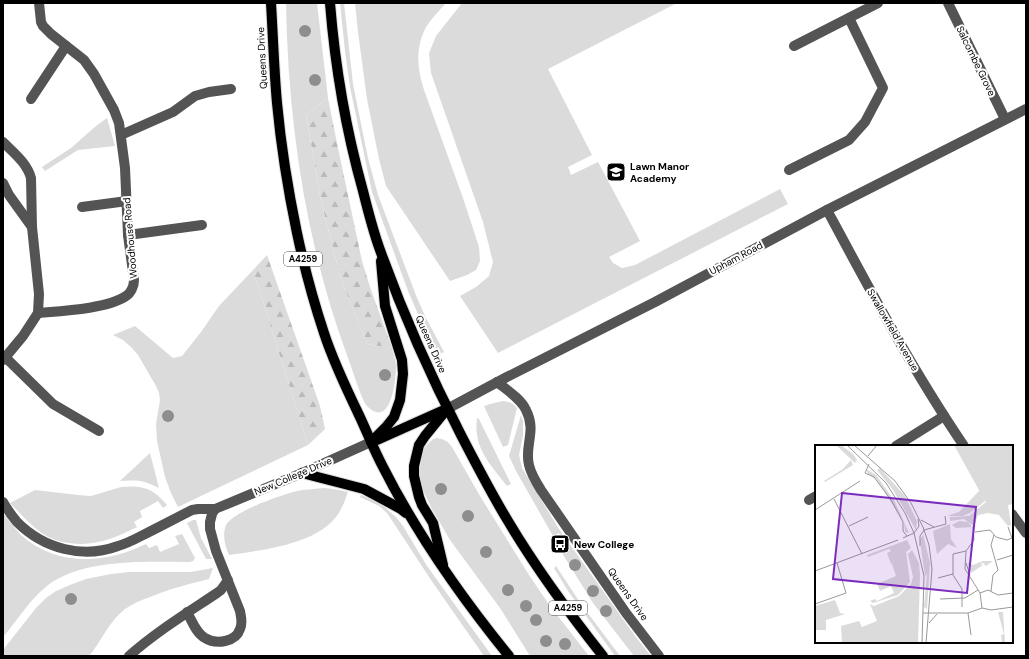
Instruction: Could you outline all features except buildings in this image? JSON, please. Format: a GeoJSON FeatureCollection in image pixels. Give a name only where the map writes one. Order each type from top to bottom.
{"type":"FeatureCollection","features":[{"type":"Feature","properties":{"kind":"main road","name":"Queens Drive"},"geometry":{"type":"LineString","coordinates":[[271,3],[278,116],[287,183],[297,234],[324,334],[346,388],[371,442],[412,519],[428,546],[487,629],[509,656]]}},
{"type":"Feature","properties":{"kind":"main road","name":"Queens Drive"},"geometry":{"type":"LineString","coordinates":[[330,3],[336,58],[357,170],[379,250],[408,323],[447,409],[508,521],[554,589],[603,656]]}},
{"type":"Feature","properties":{"kind":"main road"},"geometry":{"type":"LineString","coordinates":[[371,442],[394,417],[400,400],[403,374],[402,360],[385,306],[379,250]]}},
{"type":"Feature","properties":{"kind":"main road"},"geometry":{"type":"LineString","coordinates":[[371,442],[447,409]]}},
{"type":"Feature","properties":{"kind":"main road"},"geometry":{"type":"LineString","coordinates":[[445,570],[433,523],[419,497],[414,476],[414,466],[419,445],[447,409]]}},
{"type":"Feature","properties":{"kind":"main road"},"geometry":{"type":"LineString","coordinates":[[302,473],[364,489],[400,508],[412,519]]}},
{"type":"Feature","properties":{"kind":"street","name":"Woodhouse Road"},"geometry":{"type":"LineString","coordinates":[[38,313],[81,309],[112,302],[125,297],[132,290],[134,285],[128,235],[127,201],[119,123],[114,110],[84,60],[43,26],[41,22],[39,3]]}},
{"type":"Feature","properties":{"kind":"street"},"geometry":{"type":"LineString","coordinates":[[794,46],[878,3]]}},
{"type":"Feature","properties":{"kind":"street","name":"Salcombe Grove"},"geometry":{"type":"LineString","coordinates":[[948,3],[1005,119]]}},
{"type":"Feature","properties":{"kind":"street"},"geometry":{"type":"LineString","coordinates":[[789,170],[849,140],[865,122],[883,88],[849,18]]}},
{"type":"Feature","properties":{"kind":"street"},"geometry":{"type":"LineString","coordinates":[[31,98],[66,46]]}},
{"type":"Feature","properties":{"kind":"street"},"geometry":{"type":"LineString","coordinates":[[121,135],[173,112],[195,96],[209,92],[231,89]]}},
{"type":"Feature","properties":{"kind":"street","name":"Upham Road"},"geometry":{"type":"LineString","coordinates":[[447,409],[1026,108]]}},
{"type":"Feature","properties":{"kind":"street"},"geometry":{"type":"LineString","coordinates":[[3,142],[23,162],[29,171],[31,178],[32,227],[39,294],[38,313],[23,336],[4,358],[53,404],[99,431]]}},
{"type":"Feature","properties":{"kind":"street"},"geometry":{"type":"LineString","coordinates":[[3,183],[8,195],[32,227]]}},
{"type":"Feature","properties":{"kind":"street"},"geometry":{"type":"LineString","coordinates":[[82,207],[127,201]]}},
{"type":"Feature","properties":{"kind":"street","name":"Swallowfield Avenue"},"geometry":{"type":"LineString","coordinates":[[828,210],[881,309],[944,416],[963,445]]}},
{"type":"Feature","properties":{"kind":"street"},"geometry":{"type":"LineString","coordinates":[[128,235],[202,225]]}},
{"type":"Feature","properties":{"kind":"street","name":"Queens Drive"},"geometry":{"type":"LineString","coordinates":[[497,382],[526,408],[531,423],[528,464],[541,490],[626,613],[659,656]]}},
{"type":"Feature","properties":{"kind":"street"},"geometry":{"type":"LineString","coordinates":[[898,445],[944,416]]}},
{"type":"Feature","properties":{"kind":"street","name":"New College Drive"},"geometry":{"type":"LineString","coordinates":[[3,502],[17,522],[28,532],[53,546],[70,551],[86,552],[101,550],[117,547],[130,542],[192,510],[215,509],[302,473],[371,442]]}},
{"type":"Feature","properties":{"kind":"street"},"geometry":{"type":"LineString","coordinates":[[187,612],[205,639],[218,642],[230,640],[236,637],[241,627],[242,617],[238,604],[214,545],[210,529],[212,514],[215,509]]}},
{"type":"Feature","properties":{"kind":"street"},"geometry":{"type":"LineString","coordinates":[[1013,515],[1026,533]]}},
{"type":"Feature","properties":{"kind":"street"},"geometry":{"type":"LineString","coordinates":[[129,656],[158,632],[217,593],[228,580]]}},
{"type":"Feature","properties":{"kind":"green space"},"geometry":{"type":"Polygon","coordinates":[[[286,3],[317,3],[328,98],[306,115],[321,201],[341,279],[367,344],[392,348],[395,359],[396,373],[393,391],[387,408],[382,412],[375,412],[367,406],[359,390],[333,315],[310,228],[295,139],[286,3]]]}},
{"type":"Feature","properties":{"kind":"green space"},"geometry":{"type":"Polygon","coordinates":[[[340,3],[344,3],[353,84],[368,158],[378,195],[417,298],[444,352],[436,356],[408,291],[372,192],[350,87],[340,3]]]}},
{"type":"Feature","properties":{"kind":"green space"},"geometry":{"type":"Polygon","coordinates":[[[355,3],[446,3],[426,27],[422,35],[418,58],[424,90],[479,247],[480,261],[476,270],[467,275],[450,281],[386,186],[367,99],[355,3]]]}},
{"type":"Feature","properties":{"kind":"green space"},"geometry":{"type":"Polygon","coordinates":[[[462,3],[677,3],[548,69],[592,155],[568,167],[571,175],[598,162],[640,241],[609,257],[613,263],[622,268],[635,265],[780,189],[788,204],[498,353],[460,296],[476,287],[489,276],[493,262],[483,222],[431,73],[429,53],[436,36],[462,3]]]}},
{"type":"Feature","properties":{"kind":"green space"},"geometry":{"type":"Polygon","coordinates":[[[328,98],[362,261],[392,348],[367,344],[341,279],[321,201],[306,115],[328,98]]]}},
{"type":"Feature","properties":{"kind":"green space"},"geometry":{"type":"Polygon","coordinates":[[[107,118],[115,146],[78,150],[45,171],[42,167],[71,148],[107,118]]]}},
{"type":"Feature","properties":{"kind":"green space"},"geometry":{"type":"Polygon","coordinates":[[[267,255],[320,406],[325,429],[308,445],[253,270],[267,255]]]}},
{"type":"Feature","properties":{"kind":"green space"},"geometry":{"type":"Polygon","coordinates":[[[253,270],[308,445],[178,507],[165,477],[157,441],[156,424],[160,400],[159,393],[138,355],[123,340],[113,335],[135,326],[173,358],[182,356],[219,306],[253,270]]]}},
{"type":"Feature","properties":{"kind":"green space"},"geometry":{"type":"Polygon","coordinates":[[[503,401],[511,403],[517,408],[508,445],[503,447],[484,406],[503,401]]]}},
{"type":"Feature","properties":{"kind":"green space"},"geometry":{"type":"Polygon","coordinates":[[[521,415],[523,421],[523,436],[519,455],[522,468],[559,529],[635,636],[651,656],[634,656],[593,603],[562,553],[568,550],[559,533],[553,536],[516,471],[509,456],[521,415]]]}},
{"type":"Feature","properties":{"kind":"green space"},"geometry":{"type":"Polygon","coordinates":[[[477,418],[479,419],[511,484],[507,486],[489,463],[480,447],[476,429],[477,418]]]}},
{"type":"Feature","properties":{"kind":"green space"},"geometry":{"type":"Polygon","coordinates":[[[437,438],[446,441],[452,447],[480,496],[529,575],[550,606],[589,656],[530,656],[500,608],[450,540],[423,490],[420,479],[422,455],[425,447],[433,439],[437,438]]]}},
{"type":"Feature","properties":{"kind":"green space"},"geometry":{"type":"Polygon","coordinates":[[[150,453],[159,488],[149,483],[140,481],[120,481],[150,453]]]}},
{"type":"Feature","properties":{"kind":"green space"},"geometry":{"type":"Polygon","coordinates":[[[121,487],[142,487],[152,491],[167,505],[163,508],[158,501],[140,511],[142,517],[134,522],[137,527],[121,535],[96,543],[69,543],[49,537],[34,527],[10,503],[35,490],[91,496],[121,487]]]}},
{"type":"Feature","properties":{"kind":"green space"},"geometry":{"type":"Polygon","coordinates":[[[325,488],[348,492],[342,507],[333,521],[321,530],[307,538],[291,543],[258,551],[229,555],[224,540],[224,533],[226,525],[238,514],[258,504],[290,493],[325,488]]]}},
{"type":"Feature","properties":{"kind":"green space"},"geometry":{"type":"Polygon","coordinates":[[[361,495],[381,504],[396,517],[427,566],[492,656],[484,656],[387,513],[379,506],[360,497],[361,495]]]}},
{"type":"Feature","properties":{"kind":"green space"},"geometry":{"type":"Polygon","coordinates":[[[3,513],[21,535],[35,545],[50,553],[66,557],[82,559],[114,556],[146,544],[149,548],[157,545],[160,552],[179,544],[175,536],[182,534],[195,558],[190,562],[135,562],[96,566],[78,570],[61,577],[47,586],[35,597],[3,637],[3,513]]]}},
{"type":"Feature","properties":{"kind":"green space"},"geometry":{"type":"Polygon","coordinates":[[[196,520],[201,538],[212,559],[206,559],[187,523],[196,520]]]}},
{"type":"Feature","properties":{"kind":"green space"},"geometry":{"type":"Polygon","coordinates":[[[556,566],[581,604],[620,656],[615,656],[568,591],[554,568],[556,566]]]}},
{"type":"Feature","properties":{"kind":"green space"},"geometry":{"type":"Polygon","coordinates":[[[213,568],[209,579],[164,592],[140,601],[125,609],[114,619],[89,656],[3,656],[3,650],[36,608],[56,591],[70,585],[86,579],[111,574],[129,572],[191,572],[213,568]]]}},
{"type":"Feature","properties":{"kind":"place","name":"Lawn Manor Academy"},"geometry":{"type":"Point","coordinates":[616,172]}},
{"type":"Feature","properties":{"kind":"place","name":"New College"},"geometry":{"type":"Point","coordinates":[560,544]}}]}
